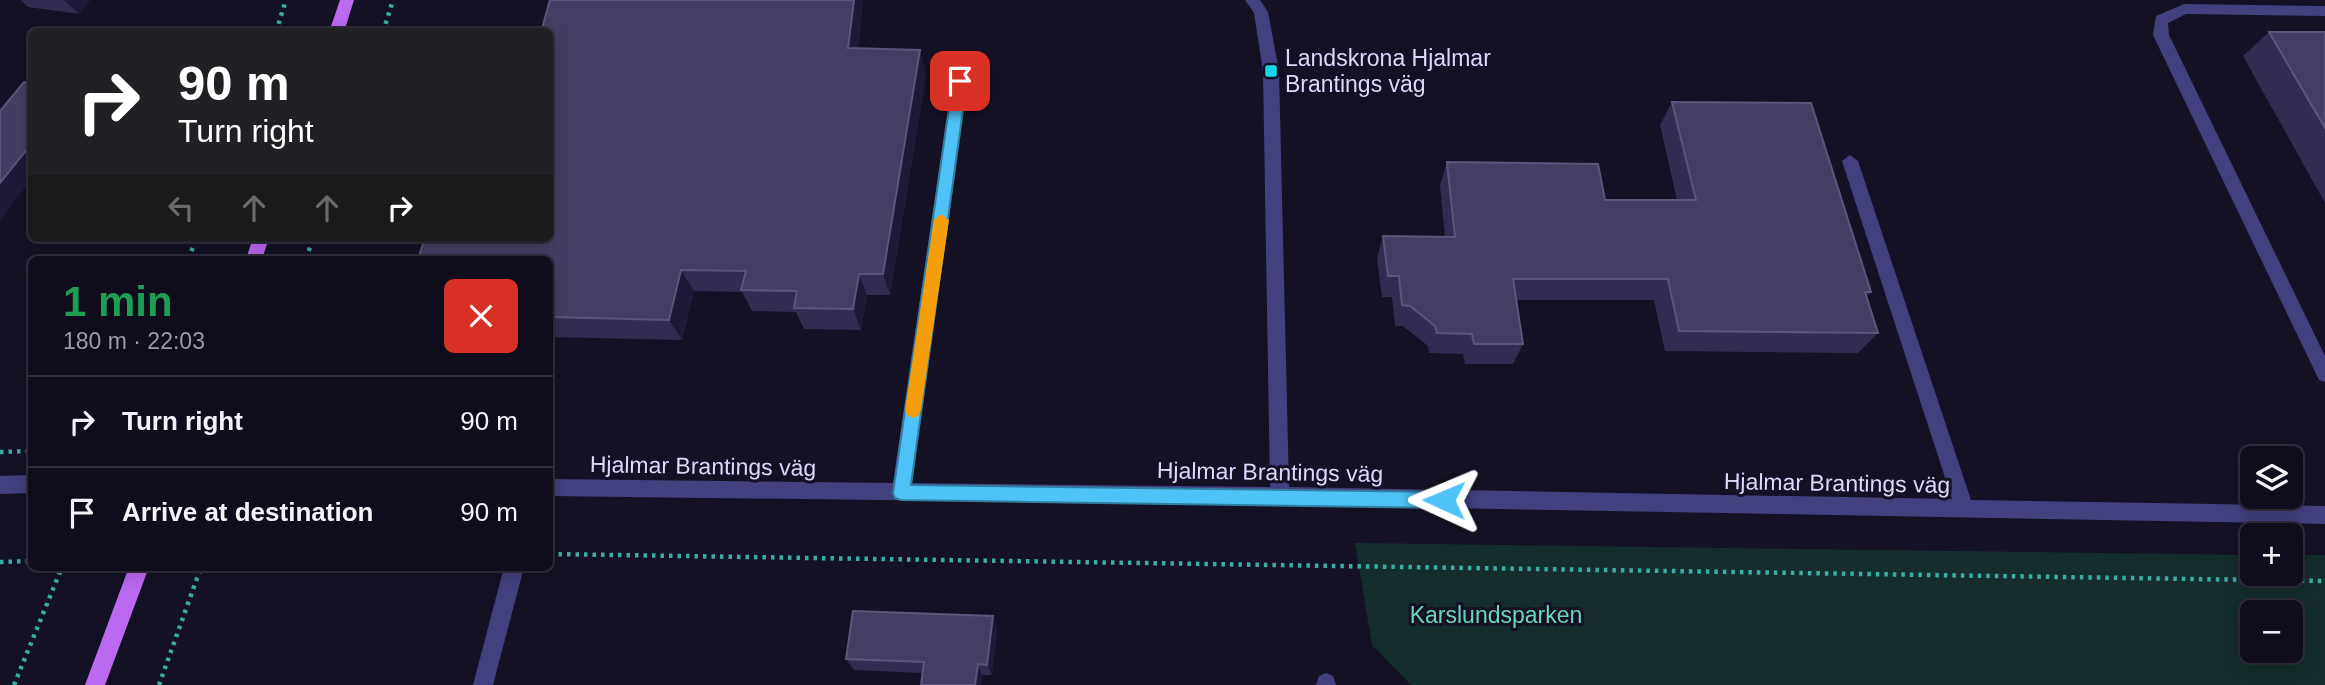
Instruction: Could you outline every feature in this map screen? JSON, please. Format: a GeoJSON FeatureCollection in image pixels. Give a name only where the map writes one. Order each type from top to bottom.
{"type":"FeatureCollection","features":[{"type":"Feature","properties":{"kind":"main road"},"geometry":{"type":"LineString","coordinates":[[338,28],[347,0]]}},
{"type":"Feature","properties":{"kind":"main road"},"geometry":{"type":"LineString","coordinates":[[95,685],[138,571]]}},
{"type":"Feature","properties":{"kind":"street"},"geometry":{"type":"LineString","coordinates":[[1252,0],[1261,12],[1272,71],[1280,496]]}},
{"type":"Feature","properties":{"kind":"street"},"geometry":{"type":"LineString","coordinates":[[2325,11],[2184,9],[2161,20],[2161,35],[2325,374]]}},
{"type":"Feature","properties":{"kind":"street"},"geometry":{"type":"LineString","coordinates":[[901,493],[960,81]]}},
{"type":"Feature","properties":{"kind":"street"},"geometry":{"type":"LineString","coordinates":[[1850,161],[1965,509]]}},
{"type":"Feature","properties":{"kind":"street"},"geometry":{"type":"LineString","coordinates":[[0,485],[28,484]]}},
{"type":"Feature","properties":{"kind":"street","name":"Hjalmar Brantings väg"},"geometry":{"type":"LineString","coordinates":[[553,488],[1280,496],[2325,515]]}},
{"type":"Feature","properties":{"kind":"street"},"geometry":{"type":"LineString","coordinates":[[482,685],[513,571]]}},
{"type":"Feature","properties":{"kind":"path"},"geometry":{"type":"LineString","coordinates":[[277,28],[286,0]]}},
{"type":"Feature","properties":{"kind":"path"},"geometry":{"type":"LineString","coordinates":[[384,28],[393,0]]}},
{"type":"Feature","properties":{"kind":"path"},"geometry":{"type":"LineString","coordinates":[[0,452],[28,451]]}},
{"type":"Feature","properties":{"kind":"path"},"geometry":{"type":"LineString","coordinates":[[553,554],[2325,582]]}},
{"type":"Feature","properties":{"kind":"path"},"geometry":{"type":"LineString","coordinates":[[0,562],[28,561]]}},
{"type":"Feature","properties":{"kind":"path"},"geometry":{"type":"LineString","coordinates":[[14,685],[60,571]]}},
{"type":"Feature","properties":{"kind":"path"},"geometry":{"type":"LineString","coordinates":[[159,685],[200,571]]}},
{"type":"Feature","properties":{"kind":"green space","name":"Karslundsparken"},"geometry":{"type":"Polygon","coordinates":[[[1355,543],[2240,555],[2240,586],[2303,586],[2303,555],[2325,555],[2325,685],[1411,685],[1372,645],[1355,543]]]}},
{"type":"Feature","properties":{"kind":"building"},"geometry":{"type":"Polygon","coordinates":[[[550,0],[854,0],[848,48],[920,50],[883,274],[859,274],[853,309],[794,308],[797,291],[741,290],[746,271],[681,270],[669,320],[553,317],[553,256],[419,256],[424,242],[553,242],[553,28],[542,28],[550,0]]]}},
{"type":"Feature","properties":{"kind":"building"},"geometry":{"type":"Polygon","coordinates":[[[2269,32],[2325,32],[2325,128],[2269,32]]]}},
{"type":"Feature","properties":{"kind":"building"},"geometry":{"type":"Polygon","coordinates":[[[24,82],[28,82],[28,148],[0,183],[0,111],[24,82]]]}},
{"type":"Feature","properties":{"kind":"building"},"geometry":{"type":"Polygon","coordinates":[[[1672,102],[1811,103],[1871,292],[1865,292],[1878,333],[1679,331],[1668,279],[1513,279],[1523,344],[1474,344],[1472,334],[1437,333],[1435,326],[1410,306],[1402,305],[1399,276],[1388,276],[1383,236],[1455,237],[1447,162],[1598,164],[1605,200],[1696,200],[1672,102]]]}},
{"type":"Feature","properties":{"kind":"building"},"geometry":{"type":"Polygon","coordinates":[[[853,611],[993,616],[987,665],[978,664],[975,685],[921,685],[924,662],[846,659],[853,611]]]}},
{"type":"Feature","properties":{"kind":"slow traffic"},"geometry":{"type":"LineString","coordinates":[[913,410],[941,220]]}},
{"type":"Feature","properties":{"kind":"place","name":"Landskrona Hjalmar Brantings väg"},"geometry":{"type":"Point","coordinates":[1271,71]}},
{"type":"Feature","properties":{"kind":"route"},"geometry":{"type":"LineString","coordinates":[[960,81],[901,493],[1444,500]]}}]}
